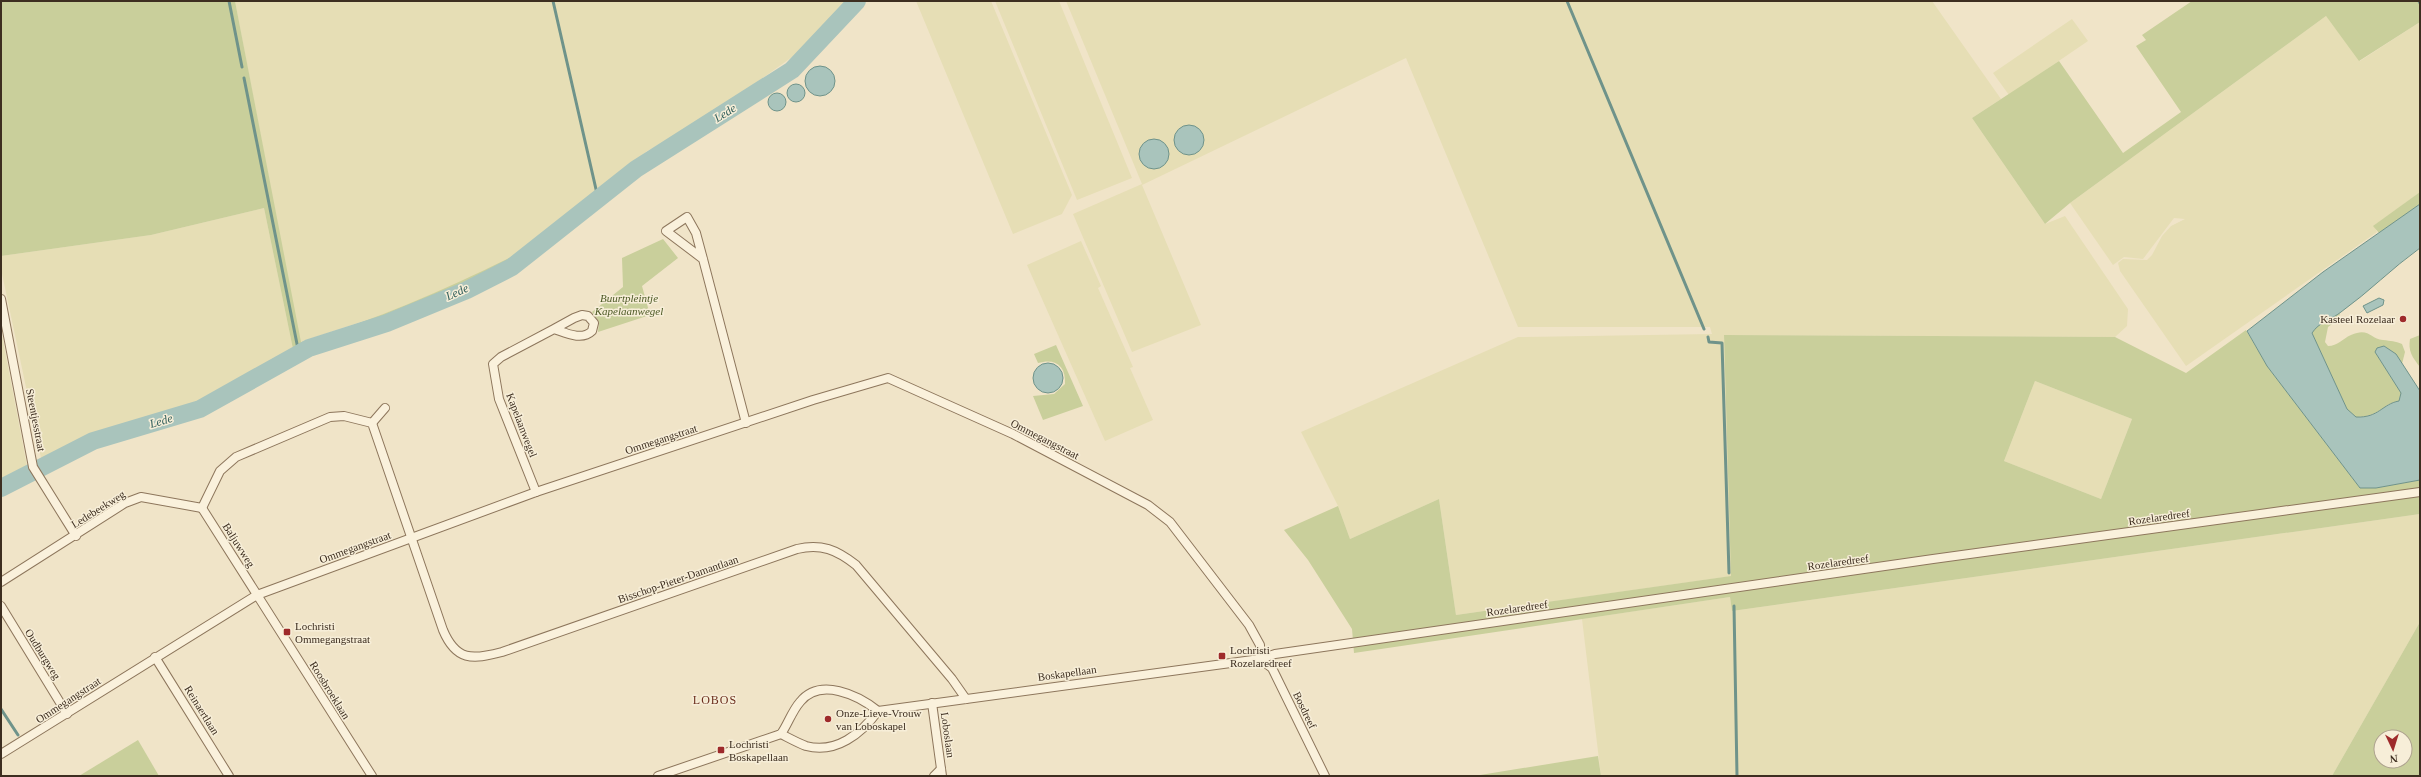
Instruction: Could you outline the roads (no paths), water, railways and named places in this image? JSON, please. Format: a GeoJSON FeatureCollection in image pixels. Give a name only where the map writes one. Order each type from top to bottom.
{"type":"FeatureCollection","features":[{"type":"Feature","properties":{"kind":"street"},"geometry":{"type":"LineString","coordinates":[[703,258],[666,231],[687,217],[696,233],[703,258],[746,423]]}},
{"type":"Feature","properties":{"kind":"street","name":"Steentjesstraat"},"geometry":{"type":"LineString","coordinates":[[1,299],[33,467],[76,536]]}},
{"type":"Feature","properties":{"kind":"street","name":"Kapelaanwegel"},"geometry":{"type":"LineString","coordinates":[[536,492],[499,399],[492,364],[501,357],[554,329]]}},
{"type":"Feature","properties":{"kind":"street","name":"Ommegangstraat"},"geometry":{"type":"LineString","coordinates":[[1,754],[257,595],[536,492],[888,378],[1013,434],[1148,505],[1170,522],[1249,625],[1260,645],[1260,659]]}},
{"type":"Feature","properties":{"kind":"street"},"geometry":{"type":"LineString","coordinates":[[372,424],[384,408]]}},
{"type":"Feature","properties":{"kind":"street"},"geometry":{"type":"LineString","coordinates":[[202,508],[220,471],[236,457],[330,416],[344,416],[372,424]]}},
{"type":"Feature","properties":{"kind":"street"},"geometry":{"type":"LineString","coordinates":[[372,424],[412,537]]}},
{"type":"Feature","properties":{"kind":"street","name":"Rozelaredreef"},"geometry":{"type":"LineString","coordinates":[[1260,659],[1275,654],[1925,560],[2420,492]]}},
{"type":"Feature","properties":{"kind":"street","name":"Ledebeekweg"},"geometry":{"type":"LineString","coordinates":[[1,582],[126,503],[141,497],[202,508]]}},
{"type":"Feature","properties":{"kind":"street","name":"Baljuwweg"},"geometry":{"type":"LineString","coordinates":[[202,508],[257,595]]}},
{"type":"Feature","properties":{"kind":"street","name":"Bisschop-Pieter-Damantlaan"},"geometry":{"type":"LineString","coordinates":[[412,537],[449,644],[459,652],[472,658],[486,656],[508,649],[797,549],[818,546],[831,548],[840,552],[856,565],[952,679],[966,699]]}},
{"type":"Feature","properties":{"kind":"street","name":"Roosbroeklaan"},"geometry":{"type":"LineString","coordinates":[[257,595],[372,776]]}},
{"type":"Feature","properties":{"kind":"street","name":"Oudburgweg"},"geometry":{"type":"LineString","coordinates":[[1,606],[67,714]]}},
{"type":"Feature","properties":{"kind":"street","name":"Reinaertlaan"},"geometry":{"type":"LineString","coordinates":[[155,657],[230,776]]}},
{"type":"Feature","properties":{"kind":"street","name":"Boskapellaan"},"geometry":{"type":"LineString","coordinates":[[878,711],[1260,659]]}},
{"type":"Feature","properties":{"kind":"street","name":"Bosdreef"},"geometry":{"type":"LineString","coordinates":[[1260,659],[1272,668],[1325,776]]}},
{"type":"Feature","properties":{"kind":"street"},"geometry":{"type":"LineString","coordinates":[[658,776],[781,734],[799,702],[812,692],[821,690],[838,690],[859,699],[878,711],[861,731],[836,747],[806,746],[781,734]]}},
{"type":"Feature","properties":{"kind":"street","name":"Loboslaan"},"geometry":{"type":"LineString","coordinates":[[932,703],[942,772],[934,776]]}},
{"type":"Feature","properties":{"kind":"water"},"geometry":{"type":"Polygon","coordinates":[[[820,66],[826,67],[834,75],[834,87],[826,95],[820,96],[814,95],[806,87],[805,81],[806,75],[814,67],[820,66]]]}},
{"type":"Feature","properties":{"kind":"water"},"geometry":{"type":"Polygon","coordinates":[[[796,84],[802,87],[805,93],[802,99],[796,102],[790,99],[787,93],[790,87],[796,84]]]}},
{"type":"Feature","properties":{"kind":"water"},"geometry":{"type":"Polygon","coordinates":[[[777,93],[783,96],[786,102],[783,108],[777,111],[771,108],[768,102],[771,96],[777,93]]]}},
{"type":"Feature","properties":{"kind":"water"},"geometry":{"type":"Polygon","coordinates":[[[1189,125],[1200,129],[1204,140],[1200,151],[1189,155],[1178,151],[1174,140],[1178,129],[1189,125]]]}},
{"type":"Feature","properties":{"kind":"water"},"geometry":{"type":"Polygon","coordinates":[[[1154,139],[1165,143],[1169,154],[1165,165],[1154,169],[1143,165],[1139,154],[1143,143],[1154,139]]]}},
{"type":"Feature","properties":{"kind":"water"},"geometry":{"type":"Polygon","coordinates":[[[2420,204],[2420,248],[2337,315],[2318,326],[2312,333],[2347,409],[2356,417],[2370,415],[2399,401],[2401,393],[2375,352],[2377,348],[2384,346],[2396,354],[2420,391],[2420,480],[2376,488],[2360,488],[2267,366],[2247,331],[2323,272],[2420,204]]]}},
{"type":"Feature","properties":{"kind":"water"},"geometry":{"type":"Polygon","coordinates":[[[2379,298],[2384,300],[2383,305],[2367,313],[2363,306],[2379,298]]]}},
{"type":"Feature","properties":{"kind":"water"},"geometry":{"type":"Polygon","coordinates":[[[1048,363],[1054,364],[1062,372],[1062,384],[1054,392],[1048,393],[1042,392],[1034,384],[1033,378],[1034,372],[1042,364],[1048,363]]]}},
{"type":"Feature","properties":{"kind":"waterway"},"geometry":{"type":"LineString","coordinates":[[229,1],[242,67]]}},
{"type":"Feature","properties":{"kind":"waterway"},"geometry":{"type":"LineString","coordinates":[[553,1],[598,198]]}},
{"type":"Feature","properties":{"kind":"waterway","name":"Lede"},"geometry":{"type":"LineString","coordinates":[[1,488],[93,441],[200,409],[309,348],[387,323],[467,290],[512,267],[636,169],[792,70],[857,1]]}},
{"type":"Feature","properties":{"kind":"waterway"},"geometry":{"type":"LineString","coordinates":[[1567,1],[1704,329]]}},
{"type":"Feature","properties":{"kind":"waterway"},"geometry":{"type":"LineString","coordinates":[[244,78],[299,354]]}},
{"type":"Feature","properties":{"kind":"waterway"},"geometry":{"type":"LineString","coordinates":[[1708,337],[1709,342],[1722,343],[1729,573]]}},
{"type":"Feature","properties":{"kind":"waterway"},"geometry":{"type":"LineString","coordinates":[[1734,606],[1737,776]]}},
{"type":"Feature","properties":{"kind":"waterway"},"geometry":{"type":"LineString","coordinates":[[1,709],[18,735]]}},
{"type":"Feature","properties":{"kind":"place","name":"Kasteel Rozelaar"},"geometry":{"type":"Point","coordinates":[2403,319]}},
{"type":"Feature","properties":{"kind":"place","name":"Lochristi Ommegangstraat"},"geometry":{"type":"Point","coordinates":[287,632]}},
{"type":"Feature","properties":{"kind":"place","name":"Lochristi Rozelaredreef"},"geometry":{"type":"Point","coordinates":[1222,656]}},
{"type":"Feature","properties":{"kind":"place","name":"Onze-Lieve-Vrouw van Loboskapel"},"geometry":{"type":"Point","coordinates":[828,719]}},
{"type":"Feature","properties":{"kind":"place","name":"Lochristi Boskapellaan"},"geometry":{"type":"Point","coordinates":[721,750]}},
{"type":"Feature","properties":{"kind":"district","name":"LOBOS"},"geometry":{"type":"Point","coordinates":[715,700]}},
{"type":"Feature","properties":{"kind":"park label","name":"Buurtpleintje Kapelaanwegel"},"geometry":{"type":"Point","coordinates":[629,304]}}]}
